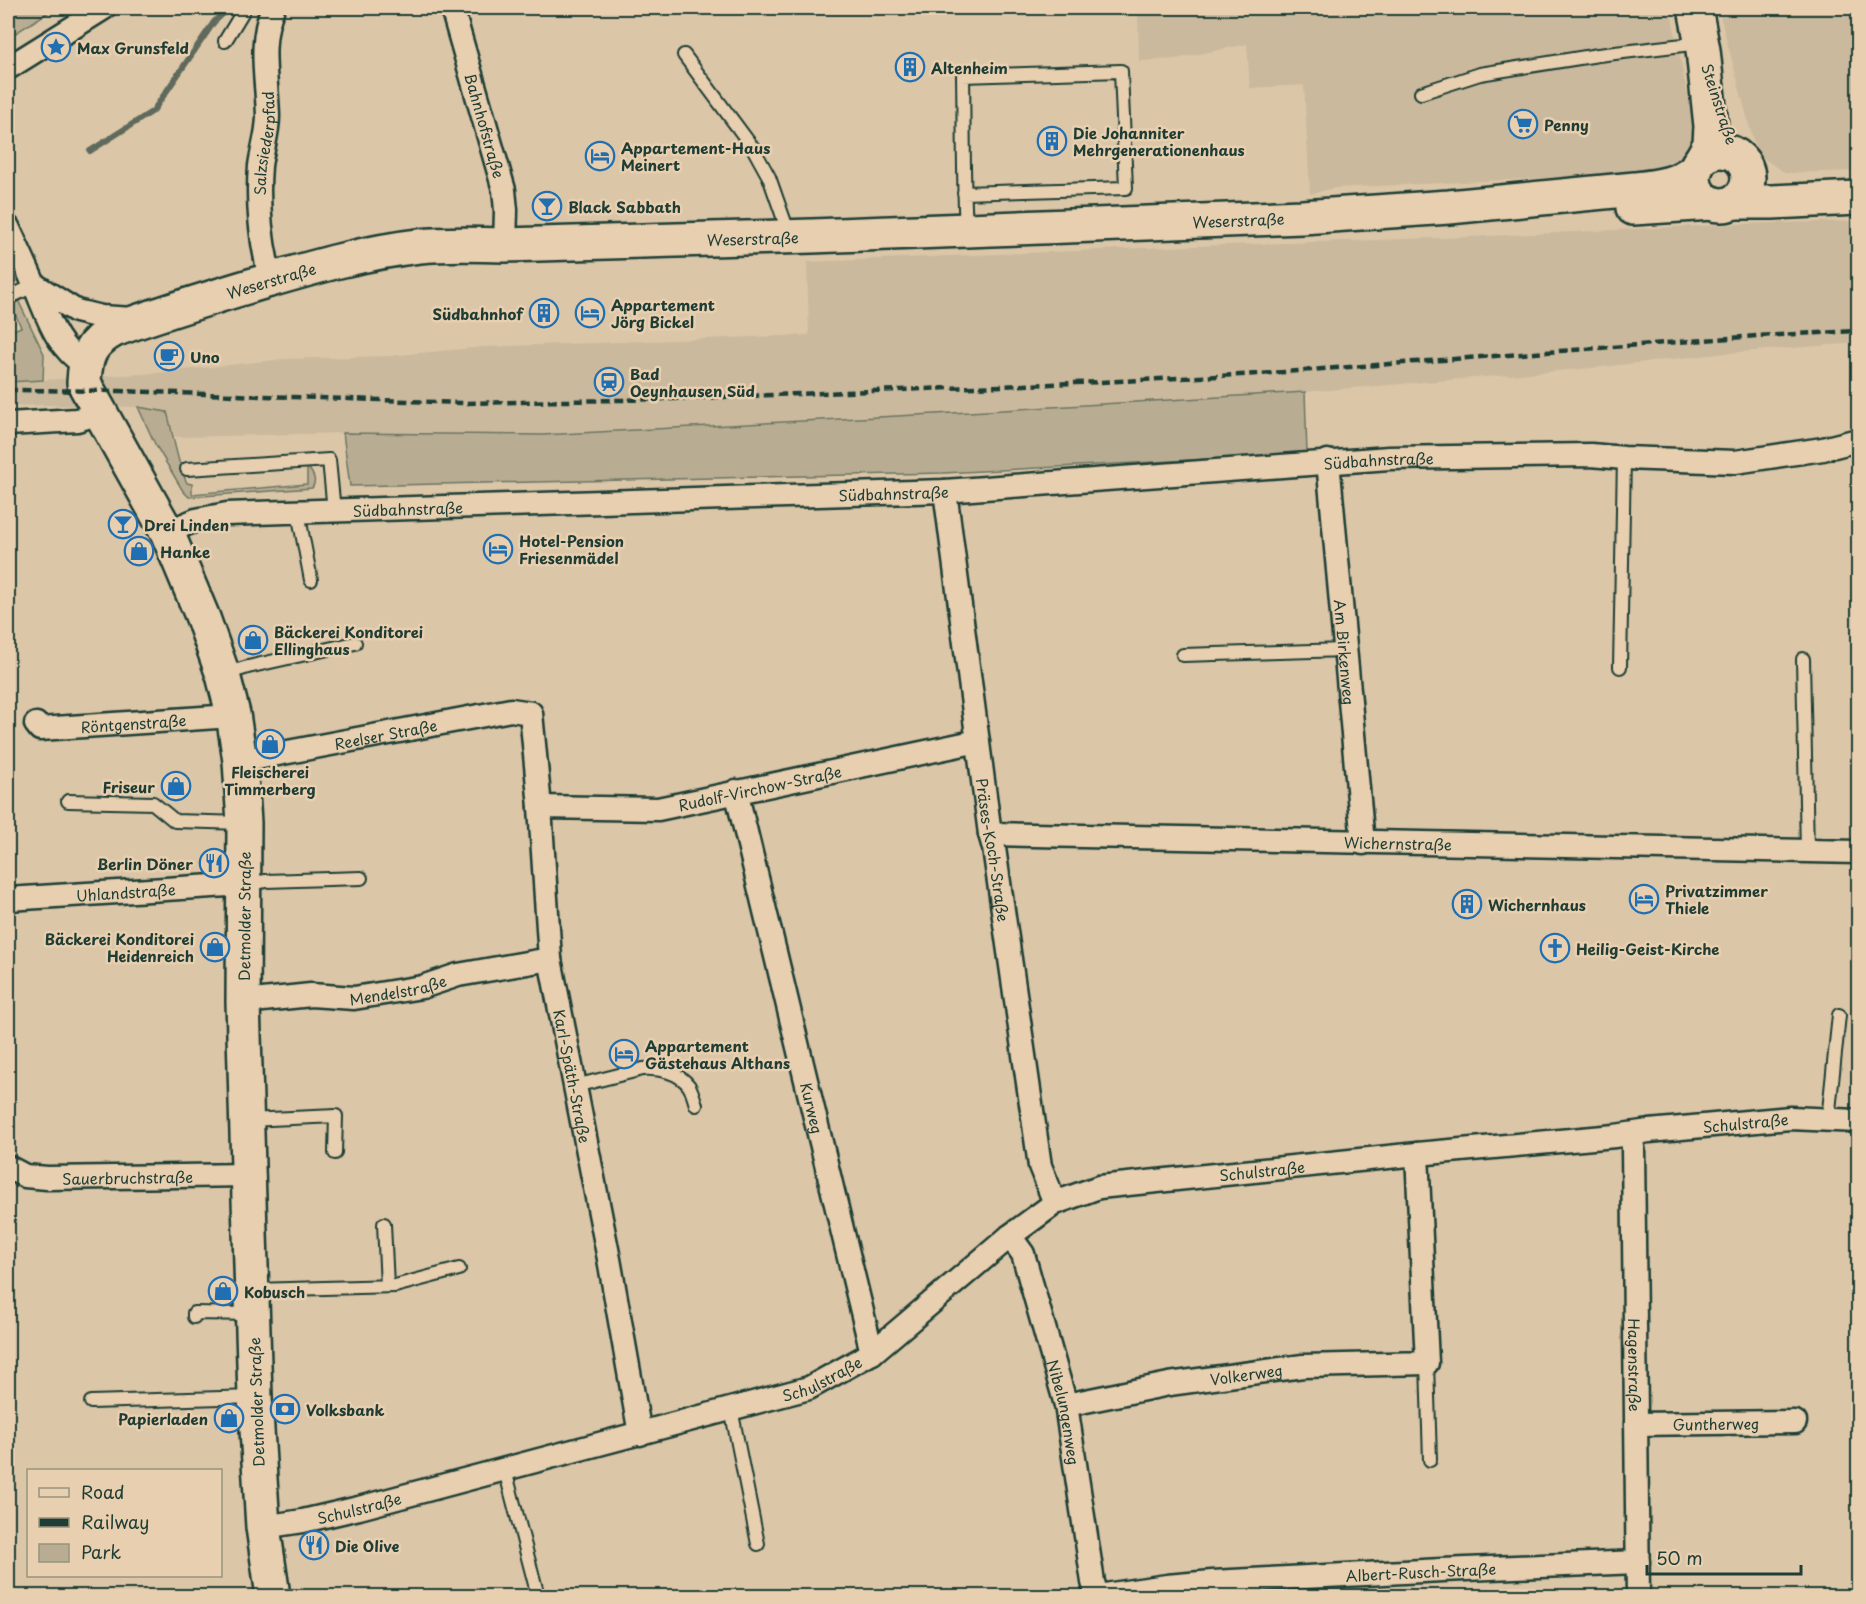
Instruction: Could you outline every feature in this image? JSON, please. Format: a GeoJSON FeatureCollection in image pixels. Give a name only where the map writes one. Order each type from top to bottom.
{"type":"FeatureCollection","features":[{"type":"Feature","properties":{"kind":"main road","name":"Steinstraße"},"geometry":{"type":"LineString","coordinates":[[1695,8],[1702,46],[1711,126],[1710,144],[1699,164]]}},
{"type":"Feature","properties":{"kind":"main road","name":"Steinstraße"},"geometry":{"type":"LineString","coordinates":[[1702,46],[1730,141],[1742,162]]}},
{"type":"Feature","properties":{"kind":"main road"},"geometry":{"type":"LineString","coordinates":[[1742,162],[1748,183],[1740,197],[1723,202],[1705,199],[1696,185],[1699,164],[1708,154],[1724,151],[1742,162],[1759,178],[1775,186],[1858,188]]}},
{"type":"Feature","properties":{"kind":"main road","name":"Weserstraße"},"geometry":{"type":"LineString","coordinates":[[85,365],[95,344],[102,336],[144,320],[271,280],[364,255],[419,246],[791,237],[1302,217],[1449,207],[1666,186],[1683,178],[1699,164]]}},
{"type":"Feature","properties":{"kind":"main road","name":"Weserstraße"},"geometry":{"type":"LineString","coordinates":[[1449,207],[1635,208],[1723,202],[1858,198]]}},
{"type":"Feature","properties":{"kind":"main road","name":"Detmolder Straße"},"geometry":{"type":"LineString","coordinates":[[85,365],[84,383],[167,532],[204,618],[224,675],[240,761],[244,823],[243,1002],[255,1397],[263,1527],[273,1596]]}},
{"type":"Feature","properties":{"kind":"street"},"geometry":{"type":"LineString","coordinates":[[8,68],[104,8]]}},
{"type":"Feature","properties":{"kind":"street","name":"Salzsiederpfad"},"geometry":{"type":"LineString","coordinates":[[271,280],[266,262],[261,216],[260,163],[268,119],[264,39],[273,8]]}},
{"type":"Feature","properties":{"kind":"street","name":"Bahnhofstraße"},"geometry":{"type":"LineString","coordinates":[[452,8],[504,190],[506,245]]}},
{"type":"Feature","properties":{"kind":"street"},"geometry":{"type":"LineString","coordinates":[[8,227],[54,332],[71,356],[85,365]]}},
{"type":"Feature","properties":{"kind":"street"},"geometry":{"type":"LineString","coordinates":[[35,285],[76,311],[101,317],[144,320]]}},
{"type":"Feature","properties":{"kind":"street"},"geometry":{"type":"LineString","coordinates":[[8,424],[77,420],[100,413]]}},
{"type":"Feature","properties":{"kind":"street","name":"Südbahnstraße"},"geometry":{"type":"LineString","coordinates":[[167,532],[196,520],[227,514],[945,491],[1389,458],[1591,454],[1624,458],[1735,462],[1822,449],[1858,440]]}},
{"type":"Feature","properties":{"kind":"street","name":"Am Birkenweg"},"geometry":{"type":"LineString","coordinates":[[1328,461],[1363,843]]}},
{"type":"Feature","properties":{"kind":"street","name":"Präses-Koch-Straße"},"geometry":{"type":"LineString","coordinates":[[945,491],[990,834],[996,860],[1040,1166],[1055,1203]]}},
{"type":"Feature","properties":{"kind":"street","name":"Reelser Straße"},"geometry":{"type":"LineString","coordinates":[[240,761],[511,710],[531,713]]}},
{"type":"Feature","properties":{"kind":"street","name":"Karl-Späth-Straße"},"geometry":{"type":"LineString","coordinates":[[531,713],[550,959],[640,1434]]}},
{"type":"Feature","properties":{"kind":"street","name":"Röntgenstraße"},"geometry":{"type":"LineString","coordinates":[[36,724],[40,729],[217,717],[232,714]]}},
{"type":"Feature","properties":{"kind":"street","name":"Rudolf-Virchow-Straße"},"geometry":{"type":"LineString","coordinates":[[540,807],[658,809],[978,741]]}},
{"type":"Feature","properties":{"kind":"street","name":"Kurweg"},"geometry":{"type":"LineString","coordinates":[[735,791],[872,1353]]}},
{"type":"Feature","properties":{"kind":"street","name":"Wichernstraße"},"geometry":{"type":"LineString","coordinates":[[990,834],[1858,852]]}},
{"type":"Feature","properties":{"kind":"street","name":"Uhlandstraße"},"geometry":{"type":"LineString","coordinates":[[8,898],[244,884]]}},
{"type":"Feature","properties":{"kind":"street","name":"Mendelstraße"},"geometry":{"type":"LineString","coordinates":[[243,1002],[311,995],[354,998],[422,987],[458,975],[550,959]]}},
{"type":"Feature","properties":{"kind":"street","name":"Schulstraße"},"geometry":{"type":"LineString","coordinates":[[263,1527],[303,1521],[359,1508],[809,1388],[872,1353],[1010,1236],[1055,1203],[1099,1187],[1790,1118],[1858,1121]]}},
{"type":"Feature","properties":{"kind":"street","name":"Hagenstraße"},"geometry":{"type":"LineString","coordinates":[[1631,1134],[1633,1147],[1638,1596]]}},
{"type":"Feature","properties":{"kind":"street"},"geometry":{"type":"LineString","coordinates":[[1417,1154],[1427,1363]]}},
{"type":"Feature","properties":{"kind":"street","name":"Sauerbruchstraße"},"geometry":{"type":"LineString","coordinates":[[8,1167],[25,1176],[47,1178],[248,1175]]}},
{"type":"Feature","properties":{"kind":"street","name":"Nibelungenweg"},"geometry":{"type":"LineString","coordinates":[[1010,1236],[1023,1254],[1066,1405],[1097,1596]]}},
{"type":"Feature","properties":{"kind":"street","name":"Volkerweg"},"geometry":{"type":"LineString","coordinates":[[1066,1405],[1170,1384],[1303,1366],[1427,1363]]}},
{"type":"Feature","properties":{"kind":"street","name":"Guntherweg"},"geometry":{"type":"LineString","coordinates":[[1636,1424],[1795,1422]]}},
{"type":"Feature","properties":{"kind":"street","name":"Albert-Rusch-Straße"},"geometry":{"type":"LineString","coordinates":[[1097,1596],[1167,1586],[1223,1582],[1638,1562]]}},
{"type":"Feature","properties":{"kind":"lane"},"geometry":{"type":"LineString","coordinates":[[225,40],[245,8]]}},
{"type":"Feature","properties":{"kind":"lane"},"geometry":{"type":"LineString","coordinates":[[1420,93],[1480,74],[1598,55],[1702,46]]}},
{"type":"Feature","properties":{"kind":"lane"},"geometry":{"type":"LineString","coordinates":[[684,55],[753,148],[769,177],[791,237]]}},
{"type":"Feature","properties":{"kind":"lane"},"geometry":{"type":"LineString","coordinates":[[964,193],[1126,188],[1122,71],[963,76],[964,193],[966,230]]}},
{"type":"Feature","properties":{"kind":"lane"},"geometry":{"type":"LineString","coordinates":[[8,298],[35,285]]}},
{"type":"Feature","properties":{"kind":"lane"},"geometry":{"type":"LineString","coordinates":[[1620,667],[1624,458]]}},
{"type":"Feature","properties":{"kind":"lane"},"geometry":{"type":"LineString","coordinates":[[187,469],[329,460],[334,511]]}},
{"type":"Feature","properties":{"kind":"lane"},"geometry":{"type":"LineString","coordinates":[[298,512],[311,580]]}},
{"type":"Feature","properties":{"kind":"lane"},"geometry":{"type":"LineString","coordinates":[[224,675],[248,667],[355,643]]}},
{"type":"Feature","properties":{"kind":"lane"},"geometry":{"type":"LineString","coordinates":[[1183,655],[1346,650]]}},
{"type":"Feature","properties":{"kind":"lane"},"geometry":{"type":"LineString","coordinates":[[1803,659],[1807,851]]}},
{"type":"Feature","properties":{"kind":"lane"},"geometry":{"type":"LineString","coordinates":[[68,801],[153,803],[175,821],[244,823]]}},
{"type":"Feature","properties":{"kind":"lane"},"geometry":{"type":"LineString","coordinates":[[244,884],[266,881],[361,878]]}},
{"type":"Feature","properties":{"kind":"lane"},"geometry":{"type":"LineString","coordinates":[[1828,1120],[1839,1015]]}},
{"type":"Feature","properties":{"kind":"lane"},"geometry":{"type":"LineString","coordinates":[[574,1086],[654,1068],[683,1079],[690,1088],[696,1105]]}},
{"type":"Feature","properties":{"kind":"lane"},"geometry":{"type":"LineString","coordinates":[[247,1120],[336,1116],[335,1152]]}},
{"type":"Feature","properties":{"kind":"lane"},"geometry":{"type":"LineString","coordinates":[[384,1224],[387,1286]]}},
{"type":"Feature","properties":{"kind":"lane"},"geometry":{"type":"LineString","coordinates":[[194,1317],[194,1314],[253,1302],[395,1286],[459,1269]]}},
{"type":"Feature","properties":{"kind":"lane"},"geometry":{"type":"LineString","coordinates":[[1427,1363],[1430,1460]]}},
{"type":"Feature","properties":{"kind":"lane"},"geometry":{"type":"LineString","coordinates":[[91,1402],[255,1397]]}},
{"type":"Feature","properties":{"kind":"lane"},"geometry":{"type":"LineString","coordinates":[[731,1409],[758,1544]]}},
{"type":"Feature","properties":{"kind":"lane"},"geometry":{"type":"LineString","coordinates":[[505,1470],[538,1596]]}},
{"type":"Feature","properties":{"kind":"shaded area"},"geometry":{"type":"Polygon","coordinates":[[[1138,8],[1670,8],[1694,127],[1691,146],[1671,169],[1654,173],[1334,188],[1310,194],[1304,85],[1250,88],[1247,44],[1176,59],[1139,61],[1138,8]]]}},
{"type":"Feature","properties":{"kind":"shaded area"},"geometry":{"type":"Polygon","coordinates":[[[1718,8],[1858,8],[1858,171],[1785,173],[1757,154],[1718,8]]]}},
{"type":"Feature","properties":{"kind":"shaded area"},"geometry":{"type":"Polygon","coordinates":[[[1858,221],[1858,343],[1305,392],[542,435],[343,433],[175,437],[167,412],[138,407],[8,406],[8,382],[157,373],[284,359],[388,356],[484,347],[809,335],[807,262],[1858,221]]]}},
{"type":"Feature","properties":{"kind":"green space"},"geometry":{"type":"Polygon","coordinates":[[[8,8],[55,8],[8,38],[8,8]]]}},
{"type":"Feature","properties":{"kind":"green space"},"geometry":{"type":"Polygon","coordinates":[[[17,298],[44,354],[43,380],[8,382],[8,332],[21,327],[9,300],[17,298]]]}},
{"type":"Feature","properties":{"kind":"green space"},"geometry":{"type":"Polygon","coordinates":[[[1305,392],[1307,454],[943,473],[350,486],[343,433],[542,435],[1305,392]]]}},
{"type":"Feature","properties":{"kind":"green space"},"geometry":{"type":"Polygon","coordinates":[[[138,407],[167,412],[180,466],[187,483],[192,484],[192,494],[307,484],[307,466],[314,477],[314,485],[312,488],[189,497],[183,491],[155,444],[138,407]]]}},
{"type":"Feature","properties":{"kind":"waterway"},"geometry":{"type":"LineString","coordinates":[[90,151],[153,111],[214,22],[229,8]]}},
{"type":"Feature","properties":{"kind":"railway"},"geometry":{"type":"LineString","coordinates":[[8,390],[120,391],[464,403],[670,399],[1258,374],[1757,336],[1858,331]]}},
{"type":"Feature","properties":{"kind":"place","name":"Max Grunsfeld"},"geometry":{"type":"Point","coordinates":[56,47]}},
{"type":"Feature","properties":{"kind":"place","name":"Altenheim"},"geometry":{"type":"Point","coordinates":[910,67]}},
{"type":"Feature","properties":{"kind":"place","name":"Penny"},"geometry":{"type":"Point","coordinates":[1523,124]}},
{"type":"Feature","properties":{"kind":"place","name":"Die Johanniter Mehrgenerationenhaus"},"geometry":{"type":"Point","coordinates":[1052,141]}},
{"type":"Feature","properties":{"kind":"place","name":"Appartement-Haus Meinert"},"geometry":{"type":"Point","coordinates":[600,156]}},
{"type":"Feature","properties":{"kind":"place","name":"Black Sabbath"},"geometry":{"type":"Point","coordinates":[547,206]}},
{"type":"Feature","properties":{"kind":"place","name":"Südbahnhof"},"geometry":{"type":"Point","coordinates":[544,313]}},
{"type":"Feature","properties":{"kind":"place","name":"Appartement Jörg Bickel"},"geometry":{"type":"Point","coordinates":[590,313]}},
{"type":"Feature","properties":{"kind":"place","name":"Uno"},"geometry":{"type":"Point","coordinates":[169,356]}},
{"type":"Feature","properties":{"kind":"place","name":"Bad Oeynhausen Süd"},"geometry":{"type":"Point","coordinates":[609,382]}},
{"type":"Feature","properties":{"kind":"place","name":"Drei Linden"},"geometry":{"type":"Point","coordinates":[123,524]}},
{"type":"Feature","properties":{"kind":"place","name":"Hotel-Pension Friesenmädel"},"geometry":{"type":"Point","coordinates":[498,549]}},
{"type":"Feature","properties":{"kind":"place","name":"Hanke"},"geometry":{"type":"Point","coordinates":[139,551]}},
{"type":"Feature","properties":{"kind":"place","name":"Bäckerei Konditorei Ellinghaus"},"geometry":{"type":"Point","coordinates":[253,640]}},
{"type":"Feature","properties":{"kind":"place","name":"Fleischerei Timmerberg"},"geometry":{"type":"Point","coordinates":[270,744]}},
{"type":"Feature","properties":{"kind":"place","name":"Friseur"},"geometry":{"type":"Point","coordinates":[176,786]}},
{"type":"Feature","properties":{"kind":"place","name":"Berlin Döner"},"geometry":{"type":"Point","coordinates":[214,863]}},
{"type":"Feature","properties":{"kind":"place","name":"Privatzimmer Thiele"},"geometry":{"type":"Point","coordinates":[1644,899]}},
{"type":"Feature","properties":{"kind":"place","name":"Wichernhaus"},"geometry":{"type":"Point","coordinates":[1467,904]}},
{"type":"Feature","properties":{"kind":"place","name":"Bäckerei Konditorei Heidenreich"},"geometry":{"type":"Point","coordinates":[215,947]}},
{"type":"Feature","properties":{"kind":"place","name":"Heilig-Geist-Kirche"},"geometry":{"type":"Point","coordinates":[1555,948]}},
{"type":"Feature","properties":{"kind":"place","name":"Appartement Gästehaus Althans"},"geometry":{"type":"Point","coordinates":[624,1054]}},
{"type":"Feature","properties":{"kind":"place","name":"Kobusch"},"geometry":{"type":"Point","coordinates":[223,1291]}},
{"type":"Feature","properties":{"kind":"place","name":"Volksbank"},"geometry":{"type":"Point","coordinates":[285,1409]}},
{"type":"Feature","properties":{"kind":"place","name":"Papierladen"},"geometry":{"type":"Point","coordinates":[229,1418]}},
{"type":"Feature","properties":{"kind":"place","name":"Die Olive"},"geometry":{"type":"Point","coordinates":[314,1545]}}]}
